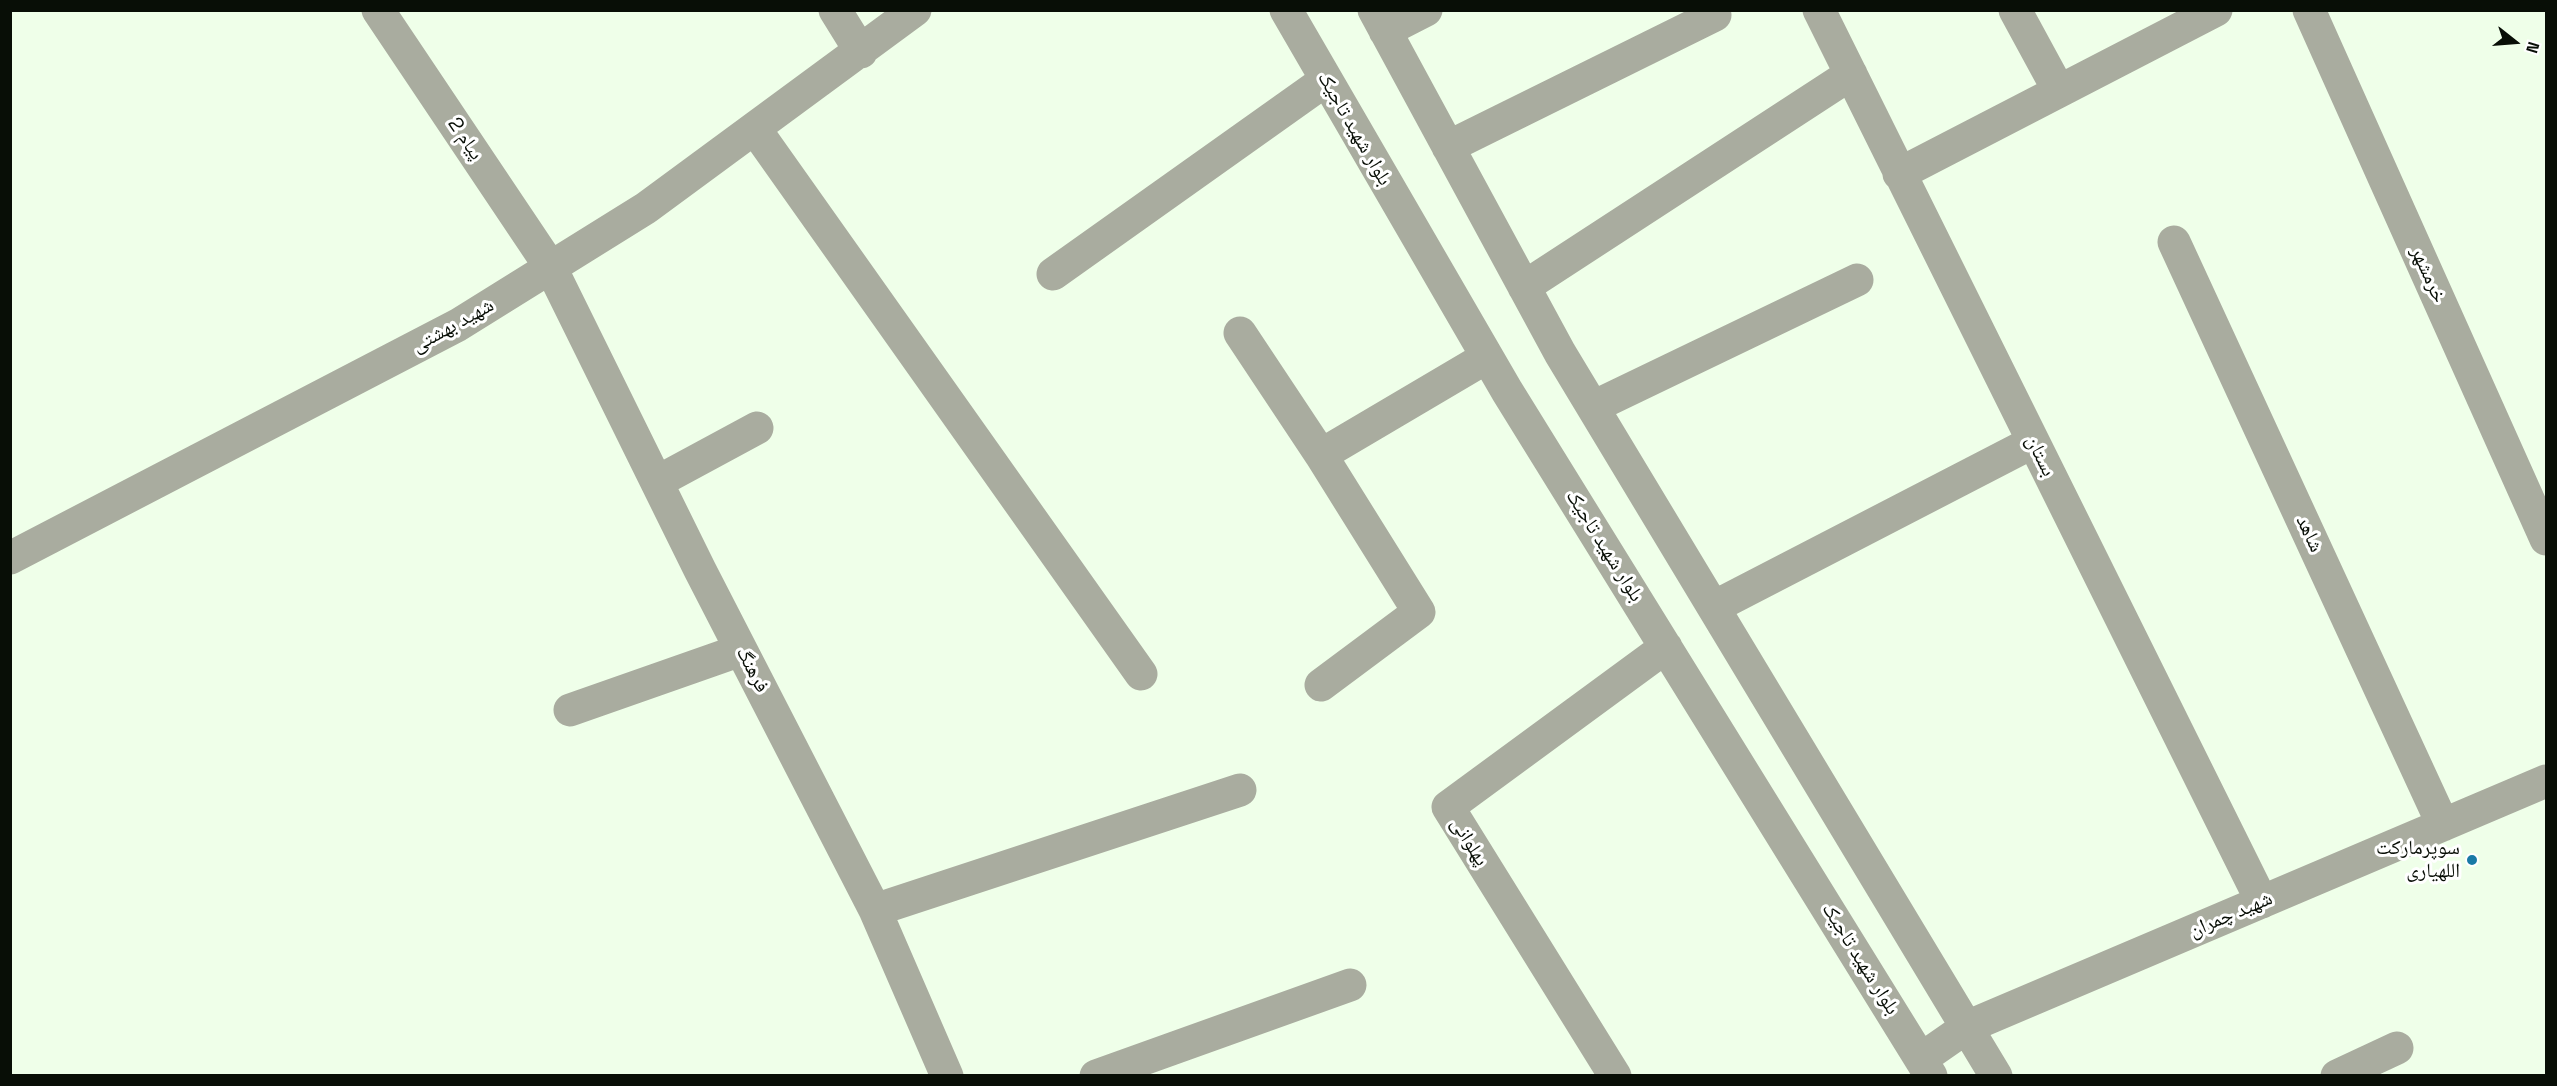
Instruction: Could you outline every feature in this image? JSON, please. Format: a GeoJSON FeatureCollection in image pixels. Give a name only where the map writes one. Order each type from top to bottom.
{"type":"FeatureCollection","features":[{"type":"Feature","properties":{"kind":"street","name":"پیام 2"},"geometry":{"type":"LineString","coordinates":[[378,10],[551,268]]}},
{"type":"Feature","properties":{"kind":"street"},"geometry":{"type":"LineString","coordinates":[[835,10],[864,50]]}},
{"type":"Feature","properties":{"kind":"street","name":"شهید بهشتی"},"geometry":{"type":"LineString","coordinates":[[864,50],[894,10]]}},
{"type":"Feature","properties":{"kind":"street","name":"شهید بهشتی"},"geometry":{"type":"LineString","coordinates":[[10,558],[459,325],[646,208],[864,50],[915,10]]}},
{"type":"Feature","properties":{"kind":"street","name":"بلوار شهید تاجیک"},"geometry":{"type":"LineString","coordinates":[[1286,10],[1487,357],[1926,1067]]}},
{"type":"Feature","properties":{"kind":"street"},"geometry":{"type":"LineString","coordinates":[[1426,10],[1379,21],[1524,287],[1593,406],[1996,1076]]}},
{"type":"Feature","properties":{"kind":"street","name":"بستان"},"geometry":{"type":"LineString","coordinates":[[1819,10],[2262,902]]}},
{"type":"Feature","properties":{"kind":"street"},"geometry":{"type":"LineString","coordinates":[[2015,10],[2059,91]]}},
{"type":"Feature","properties":{"kind":"street"},"geometry":{"type":"LineString","coordinates":[[1899,174],[2216,10]]}},
{"type":"Feature","properties":{"kind":"street","name":"خرمشهر"},"geometry":{"type":"LineString","coordinates":[[2308,10],[2547,539]]}},
{"type":"Feature","properties":{"kind":"street"},"geometry":{"type":"LineString","coordinates":[[1448,147],[1715,15]]}},
{"type":"Feature","properties":{"kind":"street"},"geometry":{"type":"LineString","coordinates":[[1524,287],[1851,74]]}},
{"type":"Feature","properties":{"kind":"street"},"geometry":{"type":"LineString","coordinates":[[1053,274],[1326,80]]}},
{"type":"Feature","properties":{"kind":"street"},"geometry":{"type":"LineString","coordinates":[[754,129],[1141,674]]}},
{"type":"Feature","properties":{"kind":"street","name":"شاهد"},"geometry":{"type":"LineString","coordinates":[[2174,242],[2443,825]]}},
{"type":"Feature","properties":{"kind":"street","name":"فرهنگ"},"geometry":{"type":"LineString","coordinates":[[551,268],[741,650],[875,910],[947,1076]]}},
{"type":"Feature","properties":{"kind":"street"},"geometry":{"type":"LineString","coordinates":[[1593,406],[1857,280]]}},
{"type":"Feature","properties":{"kind":"street"},"geometry":{"type":"LineString","coordinates":[[1240,333],[1321,455],[1419,612],[1321,684]]}},
{"type":"Feature","properties":{"kind":"street"},"geometry":{"type":"LineString","coordinates":[[1321,455],[1487,357]]}},
{"type":"Feature","properties":{"kind":"street"},"geometry":{"type":"LineString","coordinates":[[657,482],[757,428]]}},
{"type":"Feature","properties":{"kind":"street"},"geometry":{"type":"LineString","coordinates":[[1714,607],[2033,442]]}},
{"type":"Feature","properties":{"kind":"street","name":"پهلوانی"},"geometry":{"type":"LineString","coordinates":[[1615,1076],[1448,807],[1666,647]]}},
{"type":"Feature","properties":{"kind":"street"},"geometry":{"type":"LineString","coordinates":[[570,710],[741,650]]}},
{"type":"Feature","properties":{"kind":"street","name":"شهید چمران"},"geometry":{"type":"LineString","coordinates":[[1926,1067],[1967,1027],[2547,781]]}},
{"type":"Feature","properties":{"kind":"street"},"geometry":{"type":"LineString","coordinates":[[875,910],[1240,790]]}},
{"type":"Feature","properties":{"kind":"street"},"geometry":{"type":"LineString","coordinates":[[1096,1076],[1350,985]]}},
{"type":"Feature","properties":{"kind":"street"},"geometry":{"type":"LineString","coordinates":[[2337,1076],[2397,1048]]}},
{"type":"Feature","properties":{"kind":"place","name":"سوپرمارکت اللهیاری"},"geometry":{"type":"Point","coordinates":[2472,860]}}]}
